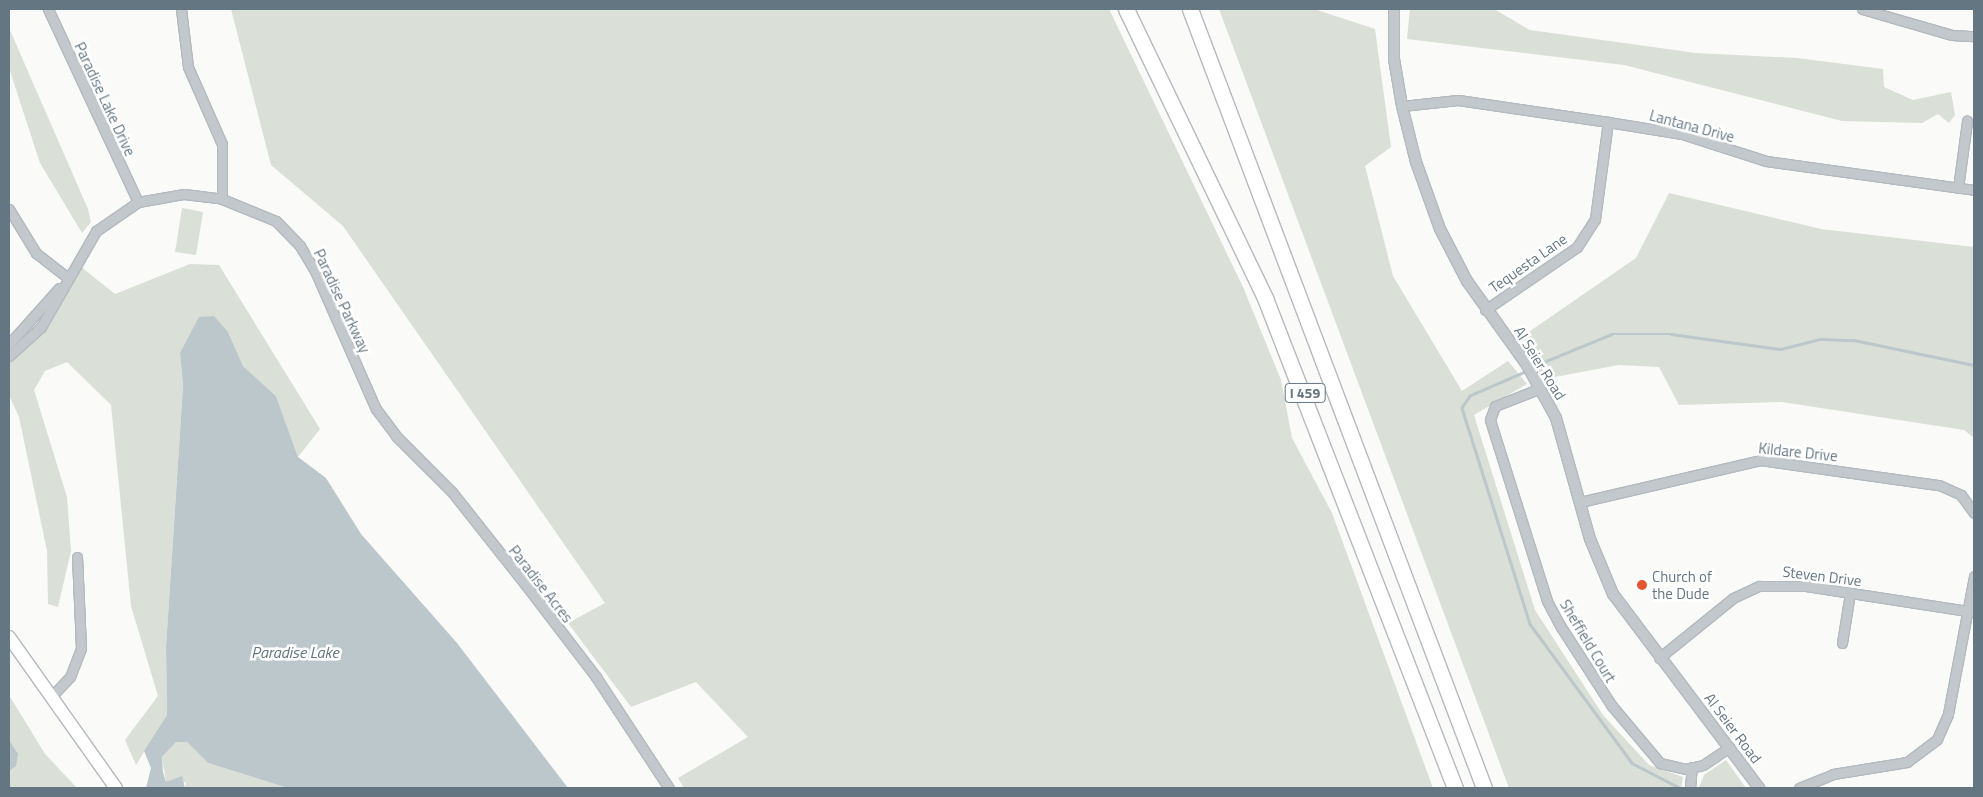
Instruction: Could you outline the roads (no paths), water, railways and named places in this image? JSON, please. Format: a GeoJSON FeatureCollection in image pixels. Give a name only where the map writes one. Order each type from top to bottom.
{"type":"FeatureCollection","features":[{"type":"Feature","properties":{"kind":"highway","name":"I 459"},"geometry":{"type":"LineString","coordinates":[[1126,9],[1265,298],[1455,788]]}},
{"type":"Feature","properties":{"kind":"highway","name":"I 459"},"geometry":{"type":"LineString","coordinates":[[1190,9],[1484,788]]}},
{"type":"Feature","properties":{"kind":"main road"},"geometry":{"type":"LineString","coordinates":[[9,637],[116,788]]}},
{"type":"Feature","properties":{"kind":"street","name":"Paradise Lake Drive"},"geometry":{"type":"LineString","coordinates":[[48,9],[138,202]]}},
{"type":"Feature","properties":{"kind":"street"},"geometry":{"type":"LineString","coordinates":[[181,9],[188,67],[222,144],[222,200]]}},
{"type":"Feature","properties":{"kind":"street","name":"Al Seier Road"},"geometry":{"type":"LineString","coordinates":[[1394,9],[1394,59],[1402,106],[1437,221],[1486,310],[1541,388],[1564,439],[1580,502],[1613,594],[1659,658],[1730,746],[1759,788]]}},
{"type":"Feature","properties":{"kind":"street"},"geometry":{"type":"LineString","coordinates":[[1862,9],[1952,34],[1974,36]]}},
{"type":"Feature","properties":{"kind":"street","name":"Lantana Drive"},"geometry":{"type":"LineString","coordinates":[[1402,106],[1458,100],[1608,122],[1682,134],[1766,161],[1974,190]]}},
{"type":"Feature","properties":{"kind":"street"},"geometry":{"type":"LineString","coordinates":[[1958,188],[1967,121]]}},
{"type":"Feature","properties":{"kind":"street","name":"Tequesta Lane"},"geometry":{"type":"LineString","coordinates":[[1486,310],[1577,246],[1595,219],[1608,122]]}},
{"type":"Feature","properties":{"kind":"street","name":"Paradise Parkway"},"geometry":{"type":"LineString","coordinates":[[9,356],[41,327],[96,231],[138,202],[184,194],[222,200],[270,218],[300,246],[376,409]]}},
{"type":"Feature","properties":{"kind":"street"},"geometry":{"type":"LineString","coordinates":[[9,209],[36,253],[68,278]]}},
{"type":"Feature","properties":{"kind":"street","name":"Paradise Parkway"},"geometry":{"type":"LineString","coordinates":[[9,344],[68,278]]}},
{"type":"Feature","properties":{"kind":"street","name":"Sheffield Court"},"geometry":{"type":"LineString","coordinates":[[1541,388],[1495,406],[1490,420],[1547,601],[1580,661],[1648,754],[1673,768],[1692,768]]}},
{"type":"Feature","properties":{"kind":"street","name":"Paradise Acres"},"geometry":{"type":"LineString","coordinates":[[376,409],[396,436],[452,492],[525,584],[596,678],[669,788]]}},
{"type":"Feature","properties":{"kind":"street","name":"Kildare Drive"},"geometry":{"type":"LineString","coordinates":[[1580,502],[1760,460],[1939,485],[1961,494],[1974,513]]}},
{"type":"Feature","properties":{"kind":"street"},"geometry":{"type":"LineString","coordinates":[[52,696],[70,677],[81,648],[77,557]]}},
{"type":"Feature","properties":{"kind":"street"},"geometry":{"type":"LineString","coordinates":[[1798,788],[1833,774],[1907,762],[1927,750],[1948,714],[1971,612],[1974,576]]}},
{"type":"Feature","properties":{"kind":"street","name":"Steven Drive"},"geometry":{"type":"LineString","coordinates":[[1659,658],[1733,598],[1759,586],[1786,584],[1971,612]]}},
{"type":"Feature","properties":{"kind":"street"},"geometry":{"type":"LineString","coordinates":[[1842,643],[1850,593]]}},
{"type":"Feature","properties":{"kind":"street"},"geometry":{"type":"LineString","coordinates":[[1691,787],[1692,768],[1703,765],[1730,746]]}},
{"type":"Feature","properties":{"kind":"water","name":"Paradise Lake"},"geometry":{"type":"Polygon","coordinates":[[[214,316],[228,332],[243,366],[276,396],[298,457],[326,478],[361,534],[457,643],[568,788],[288,788],[208,763],[187,742],[176,742],[162,757],[163,772],[166,782],[182,776],[185,788],[146,788],[151,768],[144,751],[167,715],[166,647],[183,386],[180,353],[199,317],[214,316]]]}},
{"type":"Feature","properties":{"kind":"water"},"geometry":{"type":"Polygon","coordinates":[[[9,740],[18,754],[16,766],[9,771],[9,740]]]}},
{"type":"Feature","properties":{"kind":"waterway"},"geometry":{"type":"LineString","coordinates":[[1534,366],[1612,334],[1671,334],[1781,349],[1820,339],[1854,340],[1974,365]]}},
{"type":"Feature","properties":{"kind":"waterway"},"geometry":{"type":"LineString","coordinates":[[1525,372],[1470,396],[1462,408],[1530,624],[1632,763],[1680,788]]}},
{"type":"Feature","properties":{"kind":"place","name":"Church of the Dude"},"geometry":{"type":"Point","coordinates":[1642,585]}}]}
